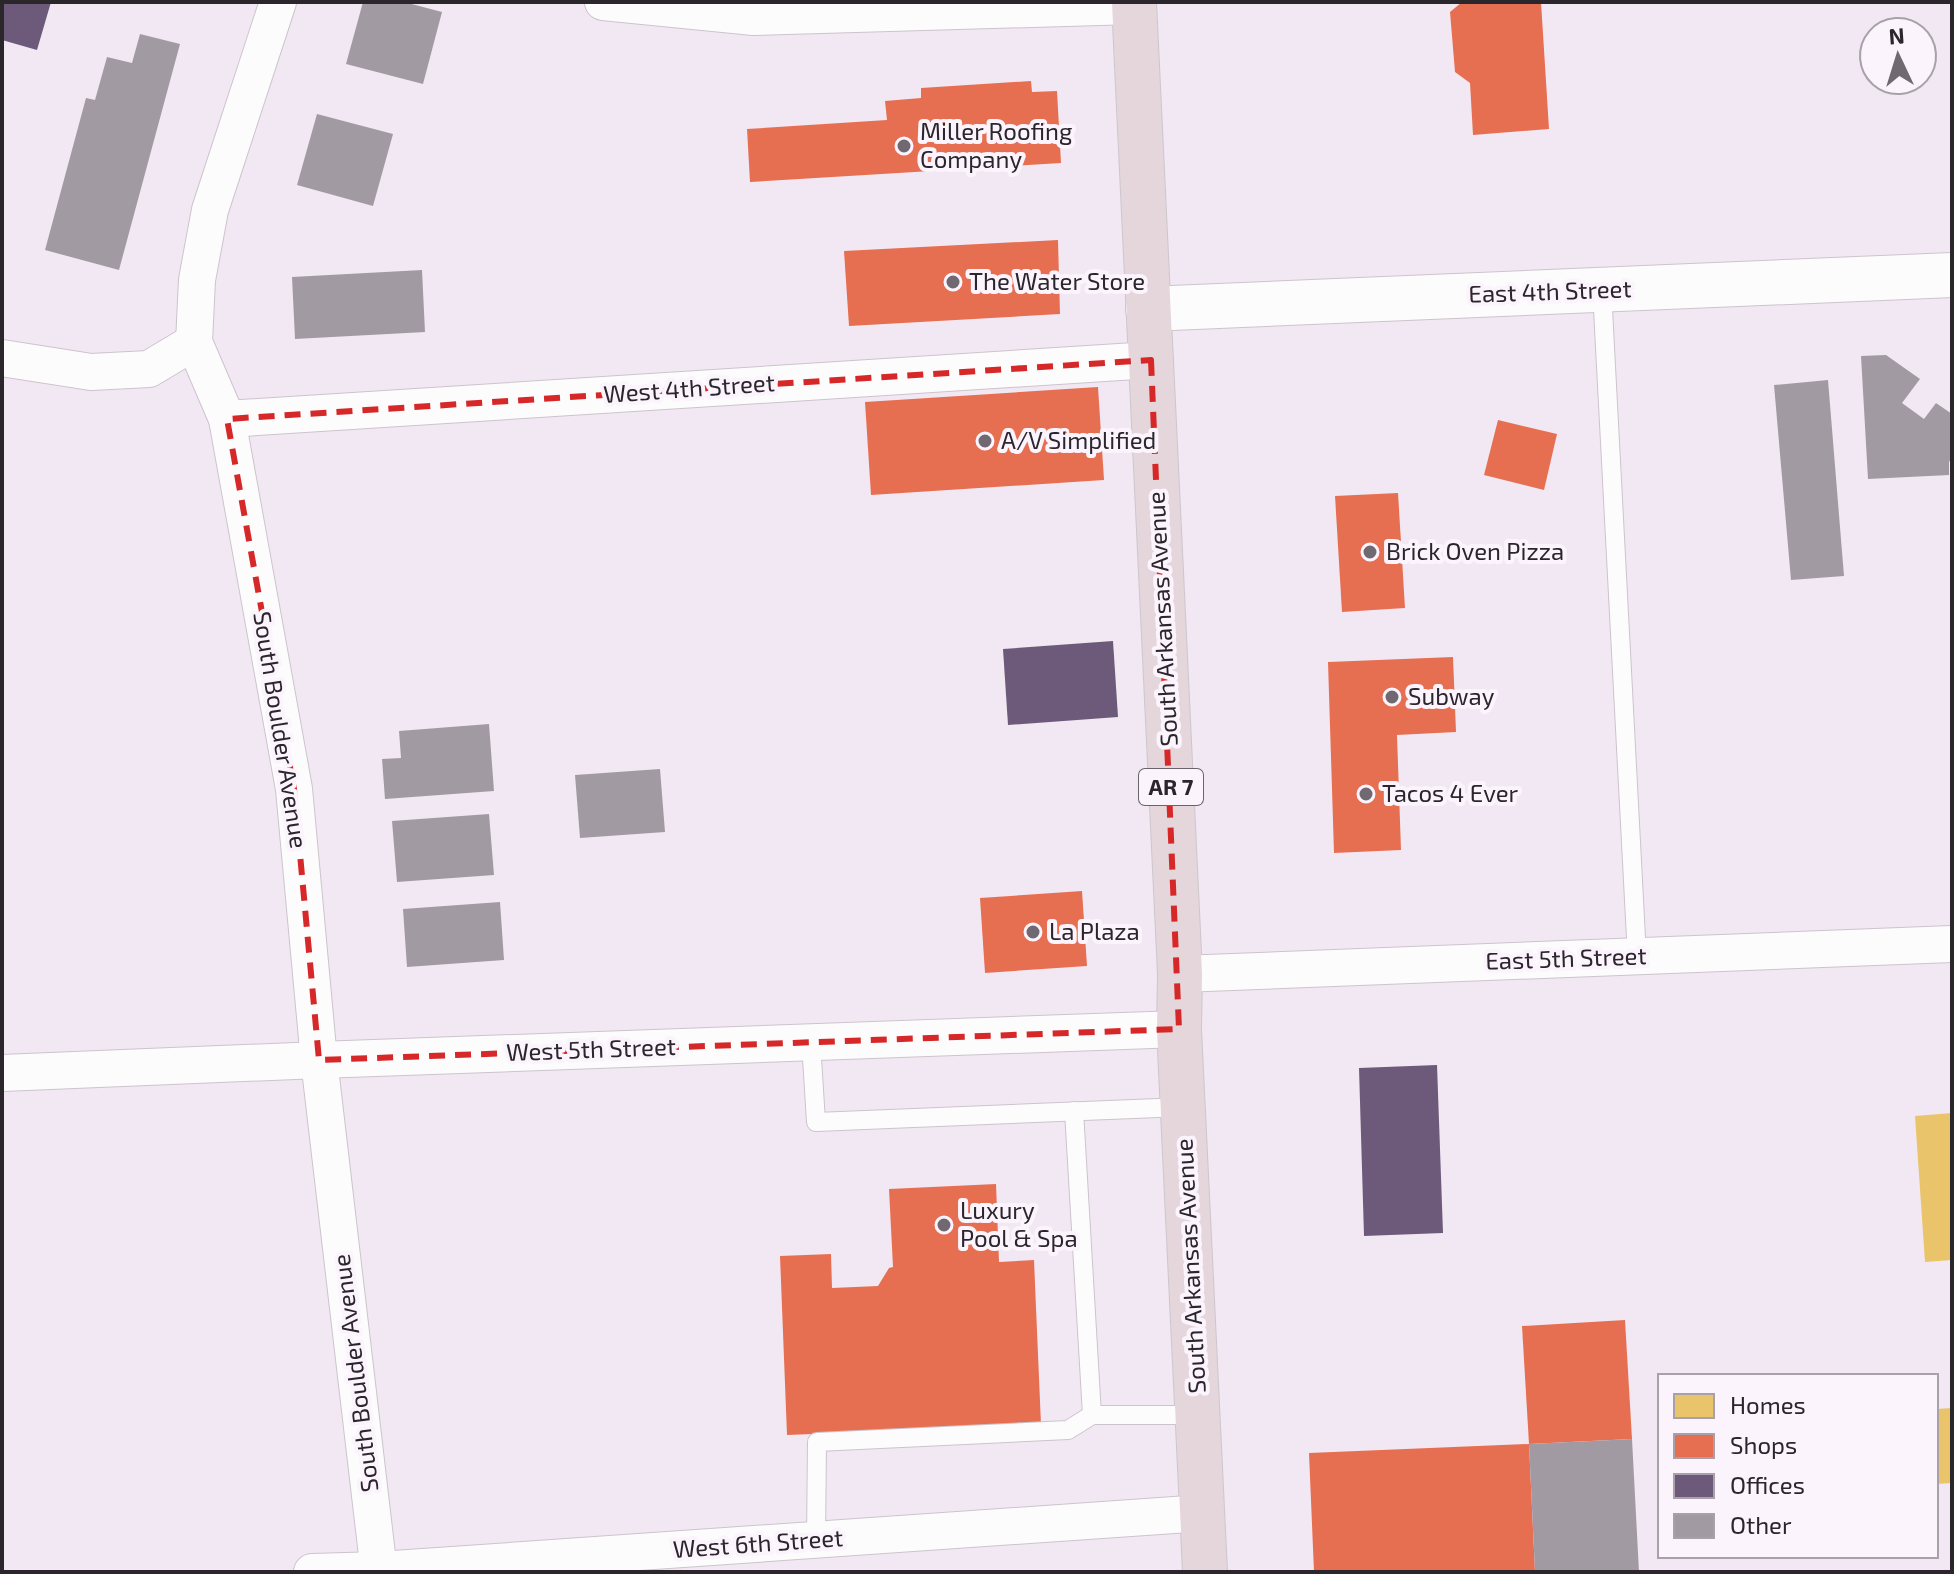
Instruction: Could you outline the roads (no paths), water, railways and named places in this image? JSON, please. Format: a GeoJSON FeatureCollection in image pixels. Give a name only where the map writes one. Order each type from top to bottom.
{"type":"FeatureCollection","features":[{"type":"Feature","properties":{"kind":"highway","name":"South Arkansas Avenue"},"geometry":{"type":"LineString","coordinates":[[1134,4],[1205,1572]]}},
{"type":"Feature","properties":{"kind":"street","name":"South Boulder Avenue"},"geometry":{"type":"LineString","coordinates":[[278,2],[210,210],[197,280],[194,342],[227,419],[294,789],[319,1060],[379,1571]]}},
{"type":"Feature","properties":{"kind":"street"},"geometry":{"type":"LineString","coordinates":[[603,2],[754,17],[1134,4]]}},
{"type":"Feature","properties":{"kind":"street","name":"East 4th Street"},"geometry":{"type":"LineString","coordinates":[[1148,309],[1952,275]]}},
{"type":"Feature","properties":{"kind":"street"},"geometry":{"type":"LineString","coordinates":[[2,358],[91,372],[149,369],[194,342]]}},
{"type":"Feature","properties":{"kind":"street","name":"West 4th Street"},"geometry":{"type":"LineString","coordinates":[[227,419],[1151,360]]}},
{"type":"Feature","properties":{"kind":"street","name":"East 5th Street"},"geometry":{"type":"LineString","coordinates":[[1180,974],[1952,944]]}},
{"type":"Feature","properties":{"kind":"street","name":"West 5th Street"},"geometry":{"type":"LineString","coordinates":[[2,1073],[1179,1029]]}},
{"type":"Feature","properties":{"kind":"street","name":"West 6th Street"},"geometry":{"type":"LineString","coordinates":[[312,1572],[379,1571],[1203,1513]]}},
{"type":"Feature","properties":{"kind":"lane"},"geometry":{"type":"LineString","coordinates":[[1602,290],[1637,957]]}},
{"type":"Feature","properties":{"kind":"lane"},"geometry":{"type":"LineString","coordinates":[[811,1042],[816,1122],[1183,1107]]}},
{"type":"Feature","properties":{"kind":"lane"},"geometry":{"type":"LineString","coordinates":[[1074,1111],[1092,1415]]}},
{"type":"Feature","properties":{"kind":"lane"},"geometry":{"type":"LineString","coordinates":[[816,1540],[817,1442],[1068,1430],[1092,1415],[1198,1415]]}},
{"type":"Feature","properties":{"kind":"place","name":"Miller Roofing Company"},"geometry":{"type":"Point","coordinates":[904,146]}},
{"type":"Feature","properties":{"kind":"place","name":"The Water Store"},"geometry":{"type":"Point","coordinates":[953,282]}},
{"type":"Feature","properties":{"kind":"place","name":"A/V Simplified"},"geometry":{"type":"Point","coordinates":[985,441]}},
{"type":"Feature","properties":{"kind":"place","name":"Brick Oven Pizza"},"geometry":{"type":"Point","coordinates":[1370,552]}},
{"type":"Feature","properties":{"kind":"place","name":"Subway"},"geometry":{"type":"Point","coordinates":[1392,697]}},
{"type":"Feature","properties":{"kind":"place","name":"Tacos 4 Ever"},"geometry":{"type":"Point","coordinates":[1366,794]}},
{"type":"Feature","properties":{"kind":"place","name":"La Plaza"},"geometry":{"type":"Point","coordinates":[1033,932]}},
{"type":"Feature","properties":{"kind":"place","name":"Luxury Pool & Spa"},"geometry":{"type":"Point","coordinates":[944,1225]}}]}
